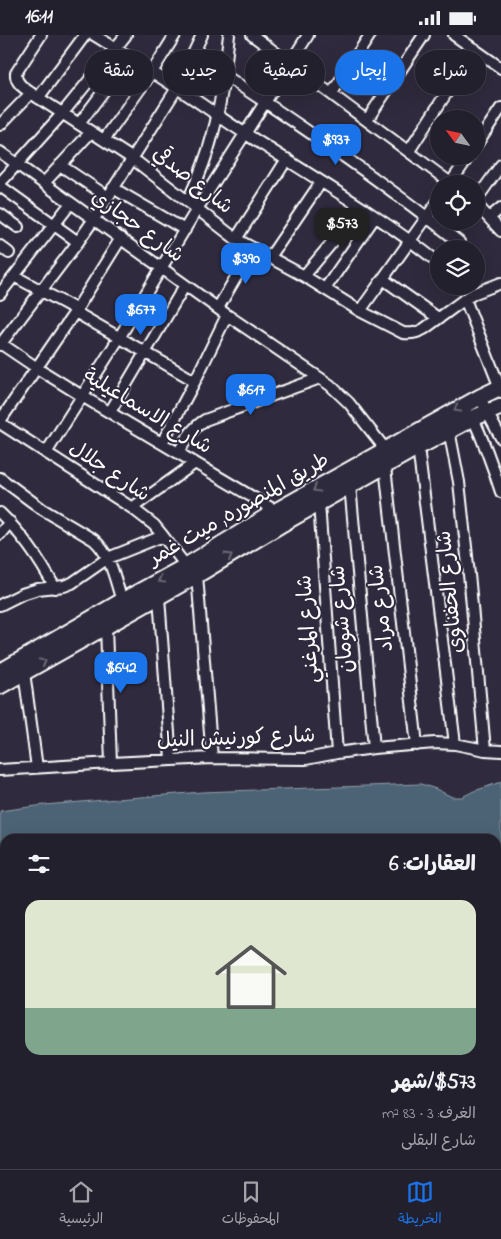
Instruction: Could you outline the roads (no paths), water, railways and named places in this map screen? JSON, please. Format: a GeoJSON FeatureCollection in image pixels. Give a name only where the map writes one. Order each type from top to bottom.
{"type":"FeatureCollection","features":[{"type":"Feature","properties":{"kind":"main road","name":"طريق المنصوره, ميت غمر"},"geometry":{"type":"LineString","coordinates":[[0,686],[159,597],[276,511],[480,397],[501,389]]}},
{"type":"Feature","properties":{"kind":"main road","name":"طريق المنصوره, ميت غمر"},"geometry":{"type":"LineString","coordinates":[[0,672],[122,601],[192,571],[280,525],[449,430],[494,409]]}},
{"type":"Feature","properties":{"kind":"street","name":"شارع صدقي"},"geometry":{"type":"LineString","coordinates":[[41,35],[15,76],[18,82],[34,96],[133,159],[236,239],[270,257],[360,311],[396,330],[410,334],[418,333],[438,318]]}},
{"type":"Feature","properties":{"kind":"street"},"geometry":{"type":"LineString","coordinates":[[0,125],[34,96],[85,35]]}},
{"type":"Feature","properties":{"kind":"street"},"geometry":{"type":"LineString","coordinates":[[94,35],[116,49]]}},
{"type":"Feature","properties":{"kind":"street"},"geometry":{"type":"LineString","coordinates":[[78,243],[0,185],[126,35]]}},
{"type":"Feature","properties":{"kind":"street"},"geometry":{"type":"LineString","coordinates":[[153,70],[175,35]]}},
{"type":"Feature","properties":{"kind":"street"},"geometry":{"type":"LineString","coordinates":[[195,50],[202,35]]}},
{"type":"Feature","properties":{"kind":"street"},"geometry":{"type":"LineString","coordinates":[[227,50],[229,35]]}},
{"type":"Feature","properties":{"kind":"street"},"geometry":{"type":"LineString","coordinates":[[252,35],[273,50]]}},
{"type":"Feature","properties":{"kind":"street"},"geometry":{"type":"LineString","coordinates":[[298,50],[308,35]]}},
{"type":"Feature","properties":{"kind":"street"},"geometry":{"type":"LineString","coordinates":[[332,93],[370,35]]}},
{"type":"Feature","properties":{"kind":"street"},"geometry":{"type":"LineString","coordinates":[[367,120],[424,35]]}},
{"type":"Feature","properties":{"kind":"street"},"geometry":{"type":"LineString","coordinates":[[454,35],[501,67]]}},
{"type":"Feature","properties":{"kind":"street"},"geometry":{"type":"LineString","coordinates":[[409,151],[475,49]]}},
{"type":"Feature","properties":{"kind":"street"},"geometry":{"type":"LineString","coordinates":[[235,82],[371,175],[456,240]]}},
{"type":"Feature","properties":{"kind":"street"},"geometry":{"type":"LineString","coordinates":[[325,88],[440,175]]}},
{"type":"Feature","properties":{"kind":"street"},"geometry":{"type":"LineString","coordinates":[[78,124],[100,95]]}},
{"type":"Feature","properties":{"kind":"street"},"geometry":{"type":"LineString","coordinates":[[104,140],[136,95]]}},
{"type":"Feature","properties":{"kind":"street"},"geometry":{"type":"LineString","coordinates":[[0,344],[78,243],[173,95]]}},
{"type":"Feature","properties":{"kind":"street"},"geometry":{"type":"LineString","coordinates":[[188,95],[245,134],[361,207],[430,256]]}},
{"type":"Feature","properties":{"kind":"street"},"geometry":{"type":"LineString","coordinates":[[188,201],[200,175],[213,136],[221,95]]}},
{"type":"Feature","properties":{"kind":"street"},"geometry":{"type":"LineString","coordinates":[[46,453],[269,95]]}},
{"type":"Feature","properties":{"kind":"street"},"geometry":{"type":"LineString","coordinates":[[485,132],[501,108]]}},
{"type":"Feature","properties":{"kind":"street"},"geometry":{"type":"LineString","coordinates":[[44,183],[90,131]]}},
{"type":"Feature","properties":{"kind":"street","name":"شارع حجازي"},"geometry":{"type":"LineString","coordinates":[[0,152],[227,315],[330,385],[344,398],[386,449]]}},
{"type":"Feature","properties":{"kind":"street"},"geometry":{"type":"LineString","coordinates":[[236,239],[287,159]]}},
{"type":"Feature","properties":{"kind":"street"},"geometry":{"type":"LineString","coordinates":[[60,165],[185,230]]}},
{"type":"Feature","properties":{"kind":"street"},"geometry":{"type":"LineString","coordinates":[[485,187],[501,165]]}},
{"type":"Feature","properties":{"kind":"street"},"geometry":{"type":"LineString","coordinates":[[270,257],[322,182]]}},
{"type":"Feature","properties":{"kind":"street"},"geometry":{"type":"LineString","coordinates":[[0,294],[71,203]]}},
{"type":"Feature","properties":{"kind":"street"},"geometry":{"type":"LineString","coordinates":[[304,277],[361,207]]}},
{"type":"Feature","properties":{"kind":"street"},"geometry":{"type":"LineString","coordinates":[[490,218],[501,208]]}},
{"type":"Feature","properties":{"kind":"street"},"geometry":{"type":"LineString","coordinates":[[360,311],[430,213]]}},
{"type":"Feature","properties":{"kind":"street"},"geometry":{"type":"LineString","coordinates":[[485,213],[501,231]]}},
{"type":"Feature","properties":{"kind":"street"},"geometry":{"type":"LineString","coordinates":[[0,214],[18,227]]}},
{"type":"Feature","properties":{"kind":"street"},"geometry":{"type":"LineString","coordinates":[[325,289],[375,217]]}},
{"type":"Feature","properties":{"kind":"street"},"geometry":{"type":"LineString","coordinates":[[0,422],[76,311],[121,238]]}},
{"type":"Feature","properties":{"kind":"street"},"geometry":{"type":"LineString","coordinates":[[0,247],[9,253]]}},
{"type":"Feature","properties":{"kind":"street"},"geometry":{"type":"LineString","coordinates":[[218,308],[253,249]]}},
{"type":"Feature","properties":{"kind":"street"},"geometry":{"type":"LineString","coordinates":[[14,276],[195,381]]}},
{"type":"Feature","properties":{"kind":"street"},"geometry":{"type":"LineString","coordinates":[[383,279],[438,318],[465,299],[468,295]]}},
{"type":"Feature","properties":{"kind":"street"},"geometry":{"type":"LineString","coordinates":[[485,287],[501,283]]}},
{"type":"Feature","properties":{"kind":"street"},"geometry":{"type":"LineString","coordinates":[[110,412],[185,285]]}},
{"type":"Feature","properties":{"kind":"street"},"geometry":{"type":"LineString","coordinates":[[465,299],[501,389]]}},
{"type":"Feature","properties":{"kind":"street"},"geometry":{"type":"LineString","coordinates":[[162,443],[227,315]]}},
{"type":"Feature","properties":{"kind":"street","name":"شارع الاسماعيلية"},"geometry":{"type":"LineString","coordinates":[[0,344],[82,396],[276,511]]}},
{"type":"Feature","properties":{"kind":"street"},"geometry":{"type":"LineString","coordinates":[[179,453],[184,441],[192,430],[205,420],[320,378]]}},
{"type":"Feature","properties":{"kind":"street"},"geometry":{"type":"LineString","coordinates":[[480,397],[494,409],[501,437]]}},
{"type":"Feature","properties":{"kind":"street"},"geometry":{"type":"LineString","coordinates":[[473,418],[494,469],[501,492]]}},
{"type":"Feature","properties":{"kind":"street","name":"شارع جلال"},"geometry":{"type":"LineString","coordinates":[[0,422],[132,508],[154,525],[192,571]]}},
{"type":"Feature","properties":{"kind":"street","name":"شارع الحفناوى"},"geometry":{"type":"LineString","coordinates":[[449,430],[459,482],[485,751]]}},
{"type":"Feature","properties":{"kind":"street"},"geometry":{"type":"LineString","coordinates":[[418,447],[455,744]]}},
{"type":"Feature","properties":{"kind":"street"},"geometry":{"type":"LineString","coordinates":[[132,508],[195,463]]}},
{"type":"Feature","properties":{"kind":"street","name":"شارع مراد"},"geometry":{"type":"LineString","coordinates":[[385,467],[417,745]]}},
{"type":"Feature","properties":{"kind":"street"},"geometry":{"type":"LineString","coordinates":[[0,478],[42,509],[94,540],[105,551],[122,601]]}},
{"type":"Feature","properties":{"kind":"street","name":"شارع شومان"},"geometry":{"type":"LineString","coordinates":[[350,485],[374,748]]}},
{"type":"Feature","properties":{"kind":"street","name":"شارع المرغني"},"geometry":{"type":"LineString","coordinates":[[319,503],[338,753]]}},
{"type":"Feature","properties":{"kind":"street"},"geometry":{"type":"LineString","coordinates":[[0,513],[10,522],[35,553],[55,588]]}},
{"type":"Feature","properties":{"kind":"street"},"geometry":{"type":"LineString","coordinates":[[0,534],[10,522]]}},
{"type":"Feature","properties":{"kind":"street"},"geometry":{"type":"LineString","coordinates":[[0,605],[22,594],[38,589],[55,588],[72,583],[108,558],[163,536]]}},
{"type":"Feature","properties":{"kind":"street"},"geometry":{"type":"LineString","coordinates":[[192,571],[212,758]]}},
{"type":"Feature","properties":{"kind":"street"},"geometry":{"type":"LineString","coordinates":[[159,597],[171,760]]}},
{"type":"Feature","properties":{"kind":"street"},"geometry":{"type":"LineString","coordinates":[[106,627],[111,763]]}},
{"type":"Feature","properties":{"kind":"street"},"geometry":{"type":"LineString","coordinates":[[24,672],[37,767]]}},
{"type":"Feature","properties":{"kind":"street","name":"شارع كورنيش النيل"},"geometry":{"type":"LineString","coordinates":[[0,770],[212,758],[306,759],[374,748],[435,743],[455,744],[485,751],[501,751]]}},
{"type":"Feature","properties":{"kind":"water"},"geometry":{"type":"Polygon","coordinates":[[[501,782],[501,834],[0,834],[0,811],[44,805],[202,792],[421,784],[452,797],[462,797],[501,782]]]}}]}
